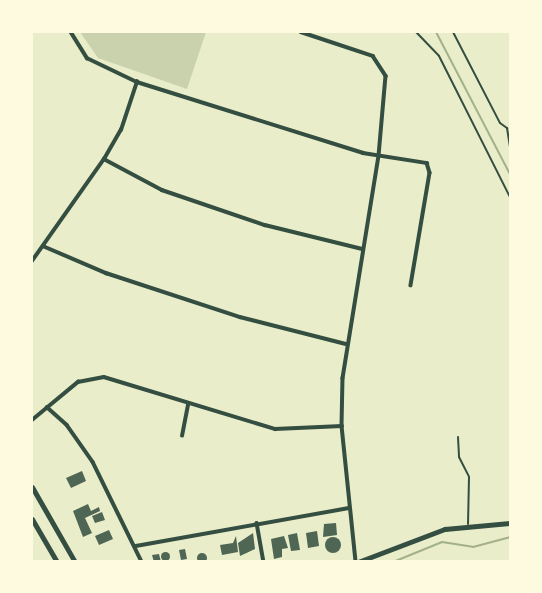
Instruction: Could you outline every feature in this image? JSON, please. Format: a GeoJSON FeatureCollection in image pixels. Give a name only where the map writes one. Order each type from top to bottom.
{"type":"FeatureCollection","features":[{"type":"Feature","properties":{"kind":"main road"},"geometry":{"type":"LineString","coordinates":[[32,487],[75,562]]}},
{"type":"Feature","properties":{"kind":"main road"},"geometry":{"type":"LineString","coordinates":[[32,519],[57,562]]}},
{"type":"Feature","properties":{"kind":"street"},"geometry":{"type":"LineString","coordinates":[[71,32],[87,58],[137,82],[379,156],[424,162],[431,170],[411,285]]}},
{"type":"Feature","properties":{"kind":"street"},"geometry":{"type":"LineString","coordinates":[[302,32],[373,56],[381,63],[386,76],[379,156],[346,344],[342,426],[357,562],[427,535],[510,523]]}},
{"type":"Feature","properties":{"kind":"street"},"geometry":{"type":"LineString","coordinates":[[32,261],[104,159],[137,82]]}},
{"type":"Feature","properties":{"kind":"street"},"geometry":{"type":"LineString","coordinates":[[104,159],[137,180],[185,198],[275,228],[363,249]]}},
{"type":"Feature","properties":{"kind":"street"},"geometry":{"type":"LineString","coordinates":[[43,246],[106,273],[179,297],[346,344]]}},
{"type":"Feature","properties":{"kind":"street"},"geometry":{"type":"LineString","coordinates":[[32,420],[78,382],[104,377],[275,429],[342,426]]}},
{"type":"Feature","properties":{"kind":"street"},"geometry":{"type":"LineString","coordinates":[[182,436],[188,403]]}},
{"type":"Feature","properties":{"kind":"street"},"geometry":{"type":"LineString","coordinates":[[47,407],[67,425],[93,462],[142,562]]}},
{"type":"Feature","properties":{"kind":"street"},"geometry":{"type":"LineString","coordinates":[[136,546],[349,508]]}},
{"type":"Feature","properties":{"kind":"street"},"geometry":{"type":"LineString","coordinates":[[257,523],[264,562]]}},
{"type":"Feature","properties":{"kind":"lane"},"geometry":{"type":"LineString","coordinates":[[416,32],[439,56],[510,197]]}},
{"type":"Feature","properties":{"kind":"lane"},"geometry":{"type":"LineString","coordinates":[[453,32],[500,123],[507,128],[510,146]]}},
{"type":"Feature","properties":{"kind":"lane"},"geometry":{"type":"LineString","coordinates":[[458,437],[459,457],[469,477],[466,528]]}},
{"type":"Feature","properties":{"kind":"green space"},"geometry":{"type":"Polygon","coordinates":[[[80,32],[206,32],[187,89],[98,58],[80,32]]]}},
{"type":"Feature","properties":{"kind":"building"},"geometry":{"type":"Polygon","coordinates":[[[82,471],[86,481],[71,488],[66,478],[82,471]]]}},
{"type":"Feature","properties":{"kind":"building"},"geometry":{"type":"Polygon","coordinates":[[[88,504],[91,511],[99,507],[100,511],[85,518],[92,533],[83,537],[73,511],[88,504]]]}},
{"type":"Feature","properties":{"kind":"building"},"geometry":{"type":"Polygon","coordinates":[[[102,512],[105,520],[95,523],[92,516],[102,512]]]}},
{"type":"Feature","properties":{"kind":"building"},"geometry":{"type":"Polygon","coordinates":[[[336,523],[337,535],[323,537],[324,524],[336,523]]]}},
{"type":"Feature","properties":{"kind":"building"},"geometry":{"type":"Polygon","coordinates":[[[109,530],[113,539],[99,545],[95,536],[109,530]]]}},
{"type":"Feature","properties":{"kind":"building"},"geometry":{"type":"Polygon","coordinates":[[[317,531],[319,546],[308,548],[306,533],[317,531]]]}},
{"type":"Feature","properties":{"kind":"building"},"geometry":{"type":"Polygon","coordinates":[[[253,533],[255,549],[240,556],[238,543],[253,533]]]}},
{"type":"Feature","properties":{"kind":"building"},"geometry":{"type":"Polygon","coordinates":[[[297,533],[300,550],[291,551],[288,535],[297,533]]]}},
{"type":"Feature","properties":{"kind":"building"},"geometry":{"type":"Polygon","coordinates":[[[236,536],[238,552],[222,555],[220,545],[233,543],[236,536]]]}},
{"type":"Feature","properties":{"kind":"building"},"geometry":{"type":"Polygon","coordinates":[[[284,536],[288,548],[282,549],[282,557],[274,559],[271,539],[284,536]]]}},
{"type":"Feature","properties":{"kind":"building"},"geometry":{"type":"Polygon","coordinates":[[[333,537],[339,539],[339,551],[333,553],[327,551],[325,545],[327,539],[333,537]]]}},
{"type":"Feature","properties":{"kind":"building"},"geometry":{"type":"Polygon","coordinates":[[[185,549],[187,559],[181,560],[179,550],[185,549]]]}},
{"type":"Feature","properties":{"kind":"building"},"geometry":{"type":"Polygon","coordinates":[[[165,552],[169,556],[165,560],[161,556],[165,552]]]}},
{"type":"Feature","properties":{"kind":"building"},"geometry":{"type":"Polygon","coordinates":[[[202,553],[206,554],[206,562],[202,563],[198,562],[197,558],[198,554],[202,553]]]}},
{"type":"Feature","properties":{"kind":"building"},"geometry":{"type":"Polygon","coordinates":[[[159,554],[161,562],[154,562],[152,555],[159,554]]]}},
{"type":"Feature","properties":{"kind":"waterway"},"geometry":{"type":"LineString","coordinates":[[436,32],[510,174]]}},
{"type":"Feature","properties":{"kind":"waterway"},"geometry":{"type":"LineString","coordinates":[[393,562],[442,542],[473,547],[510,537]]}}]}
